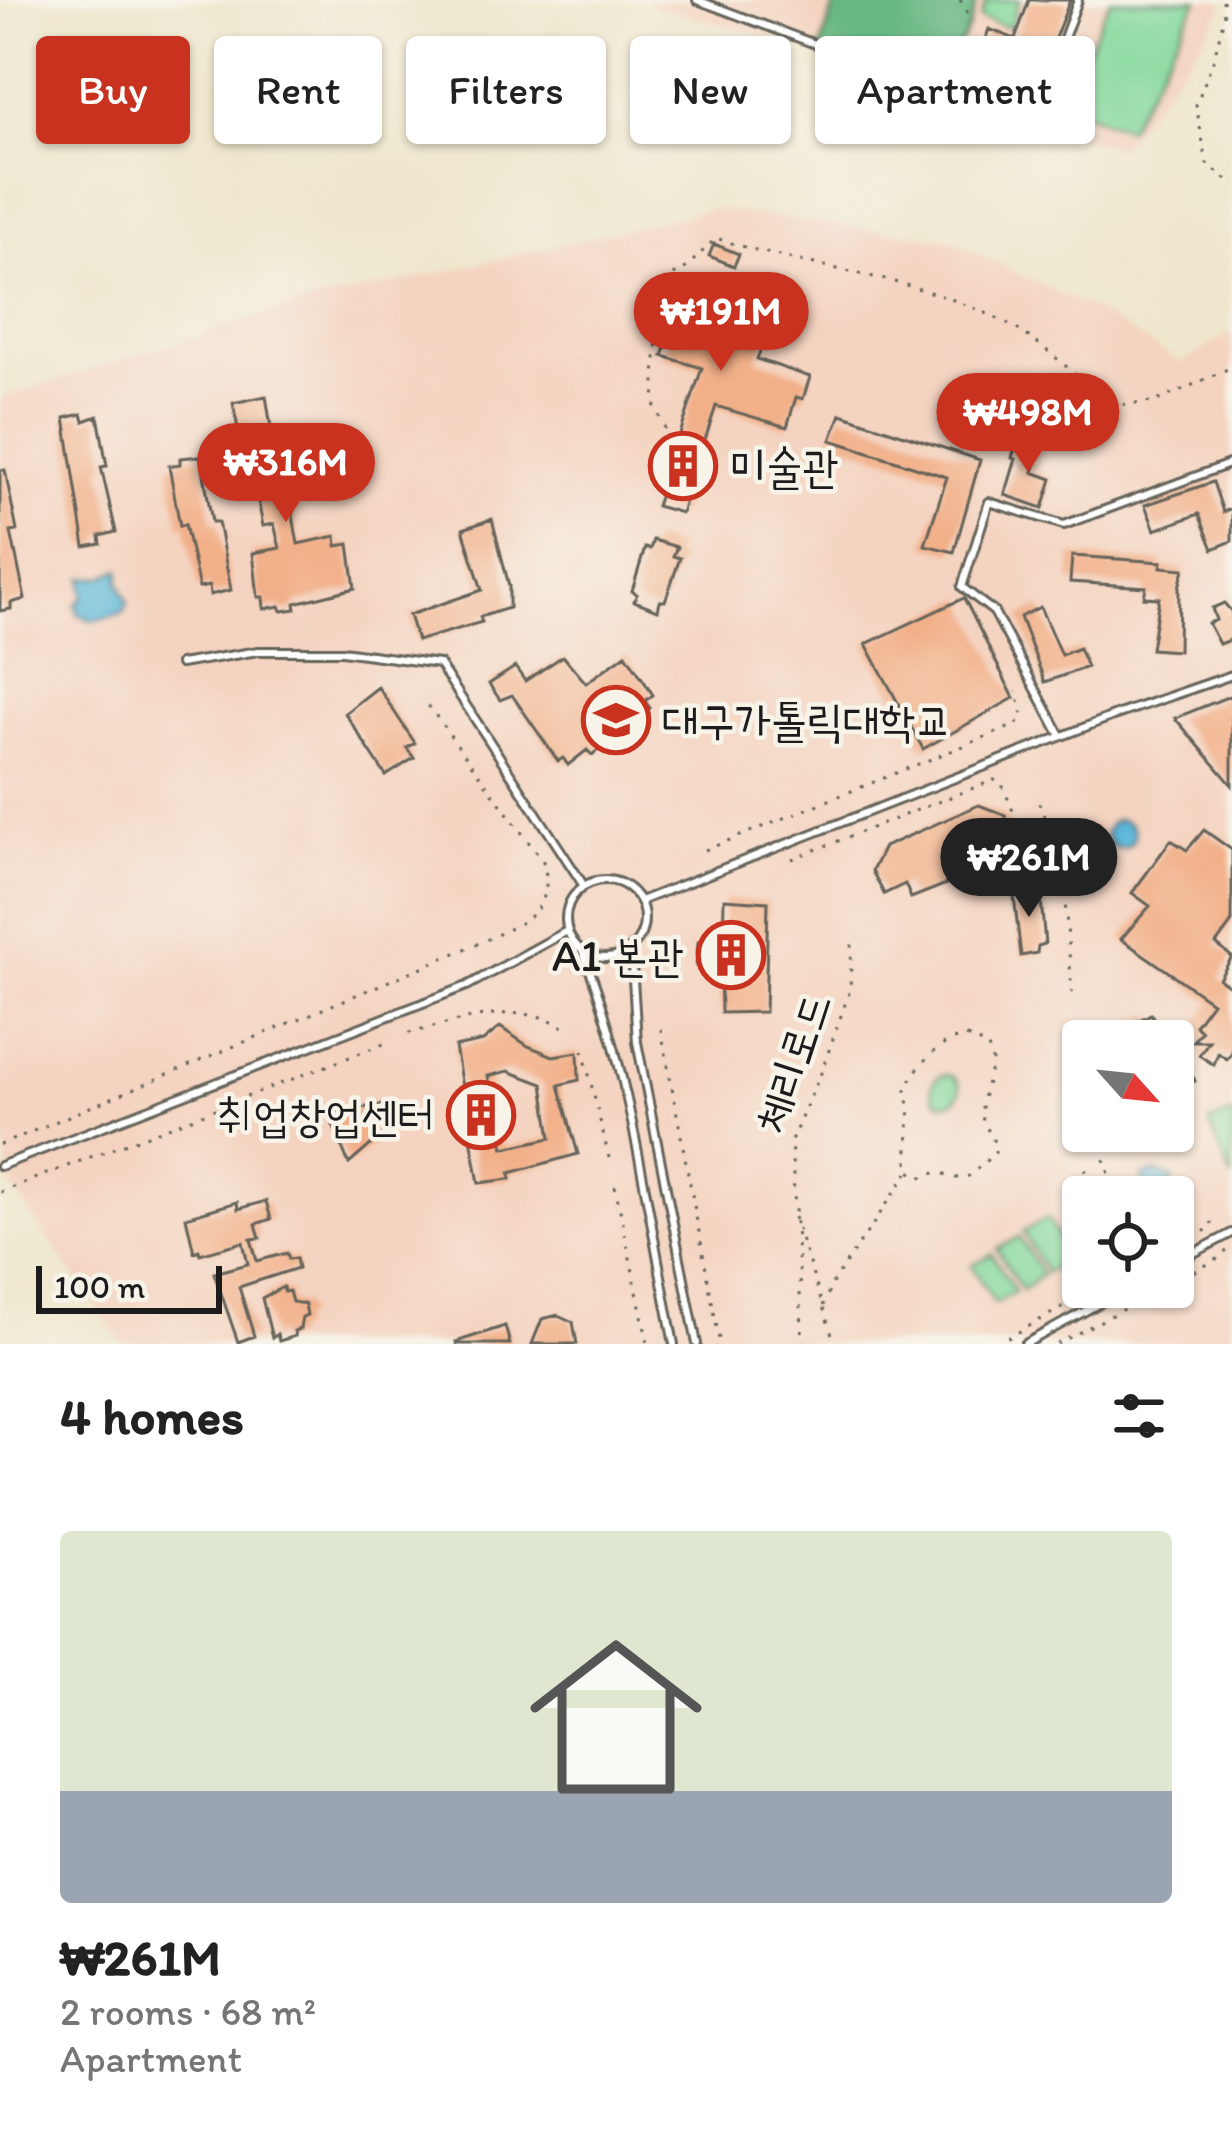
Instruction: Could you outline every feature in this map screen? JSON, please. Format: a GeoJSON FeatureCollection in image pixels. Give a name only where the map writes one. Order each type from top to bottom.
{"type":"FeatureCollection","features":[{"type":"Feature","properties":{"kind":"lane"},"geometry":{"type":"LineString","coordinates":[[697,0],[823,47],[910,68],[1018,105],[1035,102],[1044,92],[1078,0]]}},
{"type":"Feature","properties":{"kind":"lane"},"geometry":{"type":"LineString","coordinates":[[1061,736],[994,612],[962,587],[989,502],[1064,525],[1232,463]]}},
{"type":"Feature","properties":{"kind":"lane"},"geometry":{"type":"LineString","coordinates":[[180,664],[279,651],[342,651],[439,664],[584,886]]}},
{"type":"Feature","properties":{"kind":"lane"},"geometry":{"type":"LineString","coordinates":[[640,901],[1061,736],[1232,675]]}},
{"type":"Feature","properties":{"kind":"lane"},"geometry":{"type":"LineString","coordinates":[[674,1344],[603,1001],[583,952],[567,931],[569,903],[584,886],[611,880],[632,890],[640,901],[644,926],[632,948],[637,1042],[697,1344]]}},
{"type":"Feature","properties":{"kind":"lane"},"geometry":{"type":"LineString","coordinates":[[0,1166],[466,986],[567,931]]}},
{"type":"Feature","properties":{"kind":"lane"},"geometry":{"type":"LineString","coordinates":[[583,952],[608,958],[632,948]]}},
{"type":"Feature","properties":{"kind":"lane"},"geometry":{"type":"LineString","coordinates":[[1194,1253],[1232,1233]]}},
{"type":"Feature","properties":{"kind":"lane"},"geometry":{"type":"LineString","coordinates":[[1025,1344],[1091,1308]]}},
{"type":"Feature","properties":{"kind":"path"},"geometry":{"type":"LineString","coordinates":[[960,0],[972,20]]}},
{"type":"Feature","properties":{"kind":"path"},"geometry":{"type":"LineString","coordinates":[[1223,0],[1214,58],[1196,105],[1208,164],[1232,184]]}},
{"type":"Feature","properties":{"kind":"path"},"geometry":{"type":"LineString","coordinates":[[665,429],[654,404],[652,295],[658,284],[695,260],[716,238],[844,274],[927,289],[1012,326],[1115,405],[1155,402],[1232,367]]}},
{"type":"Feature","properties":{"kind":"path"},"geometry":{"type":"LineString","coordinates":[[705,850],[1013,726],[1021,721],[1022,710],[1016,691]]}},
{"type":"Feature","properties":{"kind":"path"},"geometry":{"type":"LineString","coordinates":[[0,1145],[484,941],[541,908],[548,881],[544,863],[425,701]]}},
{"type":"Feature","properties":{"kind":"path"},"geometry":{"type":"LineString","coordinates":[[792,859],[994,780],[1001,782],[1033,859]]}},
{"type":"Feature","properties":{"kind":"path"},"geometry":{"type":"LineString","coordinates":[[1040,802],[1062,863],[1073,1003]]}},
{"type":"Feature","properties":{"kind":"path","name":"체리로드"},"geometry":{"type":"LineString","coordinates":[[803,1344],[791,1141],[850,990],[852,943]]}},
{"type":"Feature","properties":{"kind":"path"},"geometry":{"type":"LineString","coordinates":[[409,1033],[513,1014],[540,1016],[570,1032]]}},
{"type":"Feature","properties":{"kind":"path"},"geometry":{"type":"LineString","coordinates":[[661,1029],[720,1344]]}},
{"type":"Feature","properties":{"kind":"path"},"geometry":{"type":"LineString","coordinates":[[823,1306],[833,1282],[909,1171],[906,1130],[913,1115],[905,1091],[909,1080],[954,1038],[979,1040],[988,1047],[993,1065],[986,1079],[982,1113],[986,1127],[995,1135],[995,1153],[969,1176],[956,1178],[939,1172],[922,1177],[909,1171]]}},
{"type":"Feature","properties":{"kind":"path"},"geometry":{"type":"LineString","coordinates":[[0,1192],[386,1043]]}},
{"type":"Feature","properties":{"kind":"path"},"geometry":{"type":"LineString","coordinates":[[583,1050],[611,1166]]}},
{"type":"Feature","properties":{"kind":"path"},"geometry":{"type":"LineString","coordinates":[[1104,1159],[1110,1176]]}},
{"type":"Feature","properties":{"kind":"path"},"geometry":{"type":"LineString","coordinates":[[1085,1169],[1088,1176]]}},
{"type":"Feature","properties":{"kind":"path"},"geometry":{"type":"LineString","coordinates":[[615,1186],[648,1344]]}},
{"type":"Feature","properties":{"kind":"path"},"geometry":{"type":"LineString","coordinates":[[793,1215],[835,1344]]}},
{"type":"Feature","properties":{"kind":"path"},"geometry":{"type":"LineString","coordinates":[[1194,1237],[1213,1226],[1210,1219]]}},
{"type":"Feature","properties":{"kind":"path"},"geometry":{"type":"LineString","coordinates":[[1194,1271],[1222,1257],[1232,1245]]}},
{"type":"Feature","properties":{"kind":"path"},"geometry":{"type":"LineString","coordinates":[[997,1344],[1062,1308]]}},
{"type":"Feature","properties":{"kind":"path"},"geometry":{"type":"LineString","coordinates":[[1057,1344],[1125,1308]]}},
{"type":"Feature","properties":{"kind":"shaded area"},"geometry":{"type":"Polygon","coordinates":[[[646,0],[1221,0],[1223,8],[1118,148],[1095,141],[1095,36],[815,36],[815,50],[791,43],[791,36],[764,36],[656,7],[646,0]]]}},
{"type":"Feature","properties":{"kind":"shaded area","name":"대구가톨릭대학교"},"geometry":{"type":"Polygon","coordinates":[[[711,209],[947,239],[1096,311],[1182,363],[1232,332],[1232,1344],[123,1344],[11,1187],[0,1107],[0,398],[281,310],[711,209]]]}},
{"type":"Feature","properties":{"kind":"green space"},"geometry":{"type":"Polygon","coordinates":[[[836,0],[977,0],[964,36],[824,36],[836,0]]]}},
{"type":"Feature","properties":{"kind":"green space"},"geometry":{"type":"Polygon","coordinates":[[[987,0],[1020,0],[1010,28],[980,18],[987,0]]]}},
{"type":"Feature","properties":{"kind":"green space"},"geometry":{"type":"Polygon","coordinates":[[[1110,0],[1198,0],[1127,129],[1095,117],[1093,36],[1110,0]]]}},
{"type":"Feature","properties":{"kind":"green space"},"geometry":{"type":"Polygon","coordinates":[[[946,1075],[956,1079],[960,1089],[956,1099],[946,1103],[936,1099],[932,1089],[936,1079],[946,1075]]]}},
{"type":"Feature","properties":{"kind":"green space"},"geometry":{"type":"Polygon","coordinates":[[[1232,1114],[1232,1179],[1209,1123],[1232,1114]]]}},
{"type":"Feature","properties":{"kind":"green space"},"geometry":{"type":"Polygon","coordinates":[[[1047,1218],[1062,1244],[1062,1263],[1046,1273],[1023,1232],[1047,1218]]]}},
{"type":"Feature","properties":{"kind":"green space"},"geometry":{"type":"Polygon","coordinates":[[[1019,1237],[1042,1275],[1022,1291],[997,1249],[1019,1237]]]}},
{"type":"Feature","properties":{"kind":"green space"},"geometry":{"type":"Polygon","coordinates":[[[992,1254],[1015,1292],[995,1304],[971,1265],[992,1254]]]}},
{"type":"Feature","properties":{"kind":"water"},"geometry":{"type":"Polygon","coordinates":[[[120,569],[120,585],[128,602],[123,613],[93,621],[78,614],[83,578],[103,577],[120,569]]]}},
{"type":"Feature","properties":{"kind":"water"},"geometry":{"type":"Polygon","coordinates":[[[1120,820],[1130,824],[1134,834],[1130,844],[1120,848],[1110,844],[1106,834],[1110,824],[1120,820]]]}},
{"type":"Feature","properties":{"kind":"building"},"geometry":{"type":"Polygon","coordinates":[[[1029,0],[1070,0],[1056,36],[1016,36],[1029,0]]]}},
{"type":"Feature","properties":{"kind":"building"},"geometry":{"type":"Polygon","coordinates":[[[714,244],[739,254],[734,266],[709,256],[714,244]]]}},
{"type":"Feature","properties":{"kind":"building"},"geometry":{"type":"Polygon","coordinates":[[[672,280],[775,313],[757,359],[810,377],[803,399],[796,397],[787,427],[716,406],[681,513],[656,506],[702,368],[663,356],[675,322],[660,317],[672,280]]]}},
{"type":"Feature","properties":{"kind":"building"},"geometry":{"type":"Polygon","coordinates":[[[266,396],[277,465],[284,464],[298,544],[336,536],[337,546],[349,544],[355,588],[295,603],[296,609],[282,611],[280,606],[264,609],[263,597],[258,597],[253,553],[280,548],[274,524],[263,526],[233,403],[266,396]]]}},
{"type":"Feature","properties":{"kind":"building"},"geometry":{"type":"Polygon","coordinates":[[[82,414],[84,421],[98,416],[107,466],[101,467],[116,532],[100,536],[101,544],[85,547],[65,418],[82,414]]]}},
{"type":"Feature","properties":{"kind":"building"},"geometry":{"type":"Polygon","coordinates":[[[841,414],[980,460],[954,552],[925,545],[947,477],[831,440],[841,414]]]}},
{"type":"Feature","properties":{"kind":"building"},"geometry":{"type":"Polygon","coordinates":[[[1024,434],[1039,440],[1033,472],[1052,479],[1043,508],[1005,495],[1016,444],[1020,446],[1024,434]]]}},
{"type":"Feature","properties":{"kind":"building"},"geometry":{"type":"Polygon","coordinates":[[[201,456],[212,522],[218,522],[231,590],[210,595],[209,586],[199,588],[185,524],[180,526],[169,466],[180,464],[180,458],[201,456]]]}},
{"type":"Feature","properties":{"kind":"building"},"geometry":{"type":"Polygon","coordinates":[[[0,470],[5,470],[17,531],[11,532],[25,599],[0,611],[0,470]]]}},
{"type":"Feature","properties":{"kind":"building"},"geometry":{"type":"Polygon","coordinates":[[[1213,482],[1223,512],[1232,508],[1232,541],[1213,549],[1199,514],[1155,530],[1145,505],[1213,482]]]}},
{"type":"Feature","properties":{"kind":"building"},"geometry":{"type":"Polygon","coordinates":[[[492,519],[509,586],[509,608],[480,617],[482,622],[417,641],[409,615],[482,590],[463,529],[492,519]]]}},
{"type":"Feature","properties":{"kind":"building"},"geometry":{"type":"Polygon","coordinates":[[[653,540],[677,547],[673,556],[680,558],[658,610],[634,601],[637,594],[632,591],[645,548],[650,549],[653,540]]]}},
{"type":"Feature","properties":{"kind":"building"},"geometry":{"type":"Polygon","coordinates":[[[1072,556],[1162,562],[1161,567],[1184,569],[1179,587],[1178,651],[1151,649],[1159,598],[1144,597],[1146,587],[1070,582],[1072,556]]]}},
{"type":"Feature","properties":{"kind":"building"},"geometry":{"type":"Polygon","coordinates":[[[964,598],[1014,698],[923,749],[866,644],[964,598]]]}},
{"type":"Feature","properties":{"kind":"building"},"geometry":{"type":"Polygon","coordinates":[[[1224,603],[1232,612],[1232,639],[1219,644],[1208,623],[1216,620],[1212,608],[1224,603]]]}},
{"type":"Feature","properties":{"kind":"building"},"geometry":{"type":"Polygon","coordinates":[[[1040,607],[1061,655],[1079,648],[1087,667],[1045,682],[1020,617],[1040,607]]]}},
{"type":"Feature","properties":{"kind":"building"},"geometry":{"type":"Polygon","coordinates":[[[626,654],[653,695],[645,701],[650,708],[592,755],[587,750],[568,765],[563,758],[558,761],[512,695],[500,700],[489,684],[515,667],[525,681],[563,656],[586,683],[626,654]]]}},
{"type":"Feature","properties":{"kind":"building"},"geometry":{"type":"Polygon","coordinates":[[[378,687],[415,743],[407,748],[414,758],[386,776],[345,713],[378,687]]]}},
{"type":"Feature","properties":{"kind":"building"},"geometry":{"type":"Polygon","coordinates":[[[1232,695],[1232,785],[1175,718],[1232,695]]]}},
{"type":"Feature","properties":{"kind":"building"},"geometry":{"type":"Polygon","coordinates":[[[979,805],[1005,815],[1011,829],[1006,833],[1010,847],[992,856],[994,865],[911,898],[905,884],[884,894],[872,871],[884,847],[979,805]]]}},
{"type":"Feature","properties":{"kind":"building"},"geometry":{"type":"Polygon","coordinates":[[[1204,830],[1232,850],[1232,922],[1216,944],[1232,957],[1219,979],[1232,988],[1232,1052],[1227,1059],[1218,1053],[1214,1065],[1199,1055],[1209,1041],[1194,1041],[1201,1031],[1195,1025],[1212,1002],[1121,939],[1150,906],[1132,893],[1171,840],[1187,850],[1204,830]]]}},
{"type":"Feature","properties":{"kind":"building"},"geometry":{"type":"Polygon","coordinates":[[[1013,888],[1040,888],[1045,944],[1038,946],[1037,953],[1021,956],[1013,888]]]}},
{"type":"Feature","properties":{"kind":"building","name":"A1 본관"},"geometry":{"type":"Polygon","coordinates":[[[724,899],[768,902],[765,1012],[721,1013],[720,967],[696,966],[698,942],[723,943],[724,899]]]}},
{"type":"Feature","properties":{"kind":"building","name":"취업창업센터"},"geometry":{"type":"Polygon","coordinates":[[[500,1027],[553,1056],[578,1052],[579,1080],[559,1085],[578,1154],[510,1173],[511,1179],[479,1183],[455,1047],[483,1041],[500,1027]],[[508,1071],[488,1076],[504,1148],[551,1138],[543,1084],[508,1071]]]}},
{"type":"Feature","properties":{"kind":"building"},"geometry":{"type":"Polygon","coordinates":[[[393,1103],[403,1117],[349,1164],[328,1113],[393,1103]]]}},
{"type":"Feature","properties":{"kind":"building"},"geometry":{"type":"Polygon","coordinates":[[[266,1201],[271,1219],[256,1224],[260,1238],[251,1239],[257,1261],[287,1253],[289,1259],[296,1258],[298,1268],[239,1287],[254,1336],[238,1342],[214,1273],[248,1264],[243,1242],[194,1252],[186,1217],[237,1202],[238,1209],[266,1201]]]}},
{"type":"Feature","properties":{"kind":"building"},"geometry":{"type":"Polygon","coordinates":[[[283,1287],[292,1302],[305,1304],[307,1315],[295,1336],[279,1341],[277,1334],[272,1338],[262,1298],[283,1287]]]}},
{"type":"Feature","properties":{"kind":"building"},"geometry":{"type":"Polygon","coordinates":[[[558,1315],[573,1322],[577,1344],[532,1344],[542,1319],[558,1315]]]}},
{"type":"Feature","properties":{"kind":"building"},"geometry":{"type":"Polygon","coordinates":[[[505,1326],[510,1344],[456,1342],[505,1326]]]}},
{"type":"Feature","properties":{"kind":"place","name":"미술관"},"geometry":{"type":"Point","coordinates":[683,466]}},
{"type":"Feature","properties":{"kind":"place","name":"대구가톨릭대학교"},"geometry":{"type":"Point","coordinates":[616,720]}},
{"type":"Feature","properties":{"kind":"place","name":"A1 본관"},"geometry":{"type":"Point","coordinates":[731,955]}},
{"type":"Feature","properties":{"kind":"place","name":"취업창업센터"},"geometry":{"type":"Point","coordinates":[481,1115]}}]}
